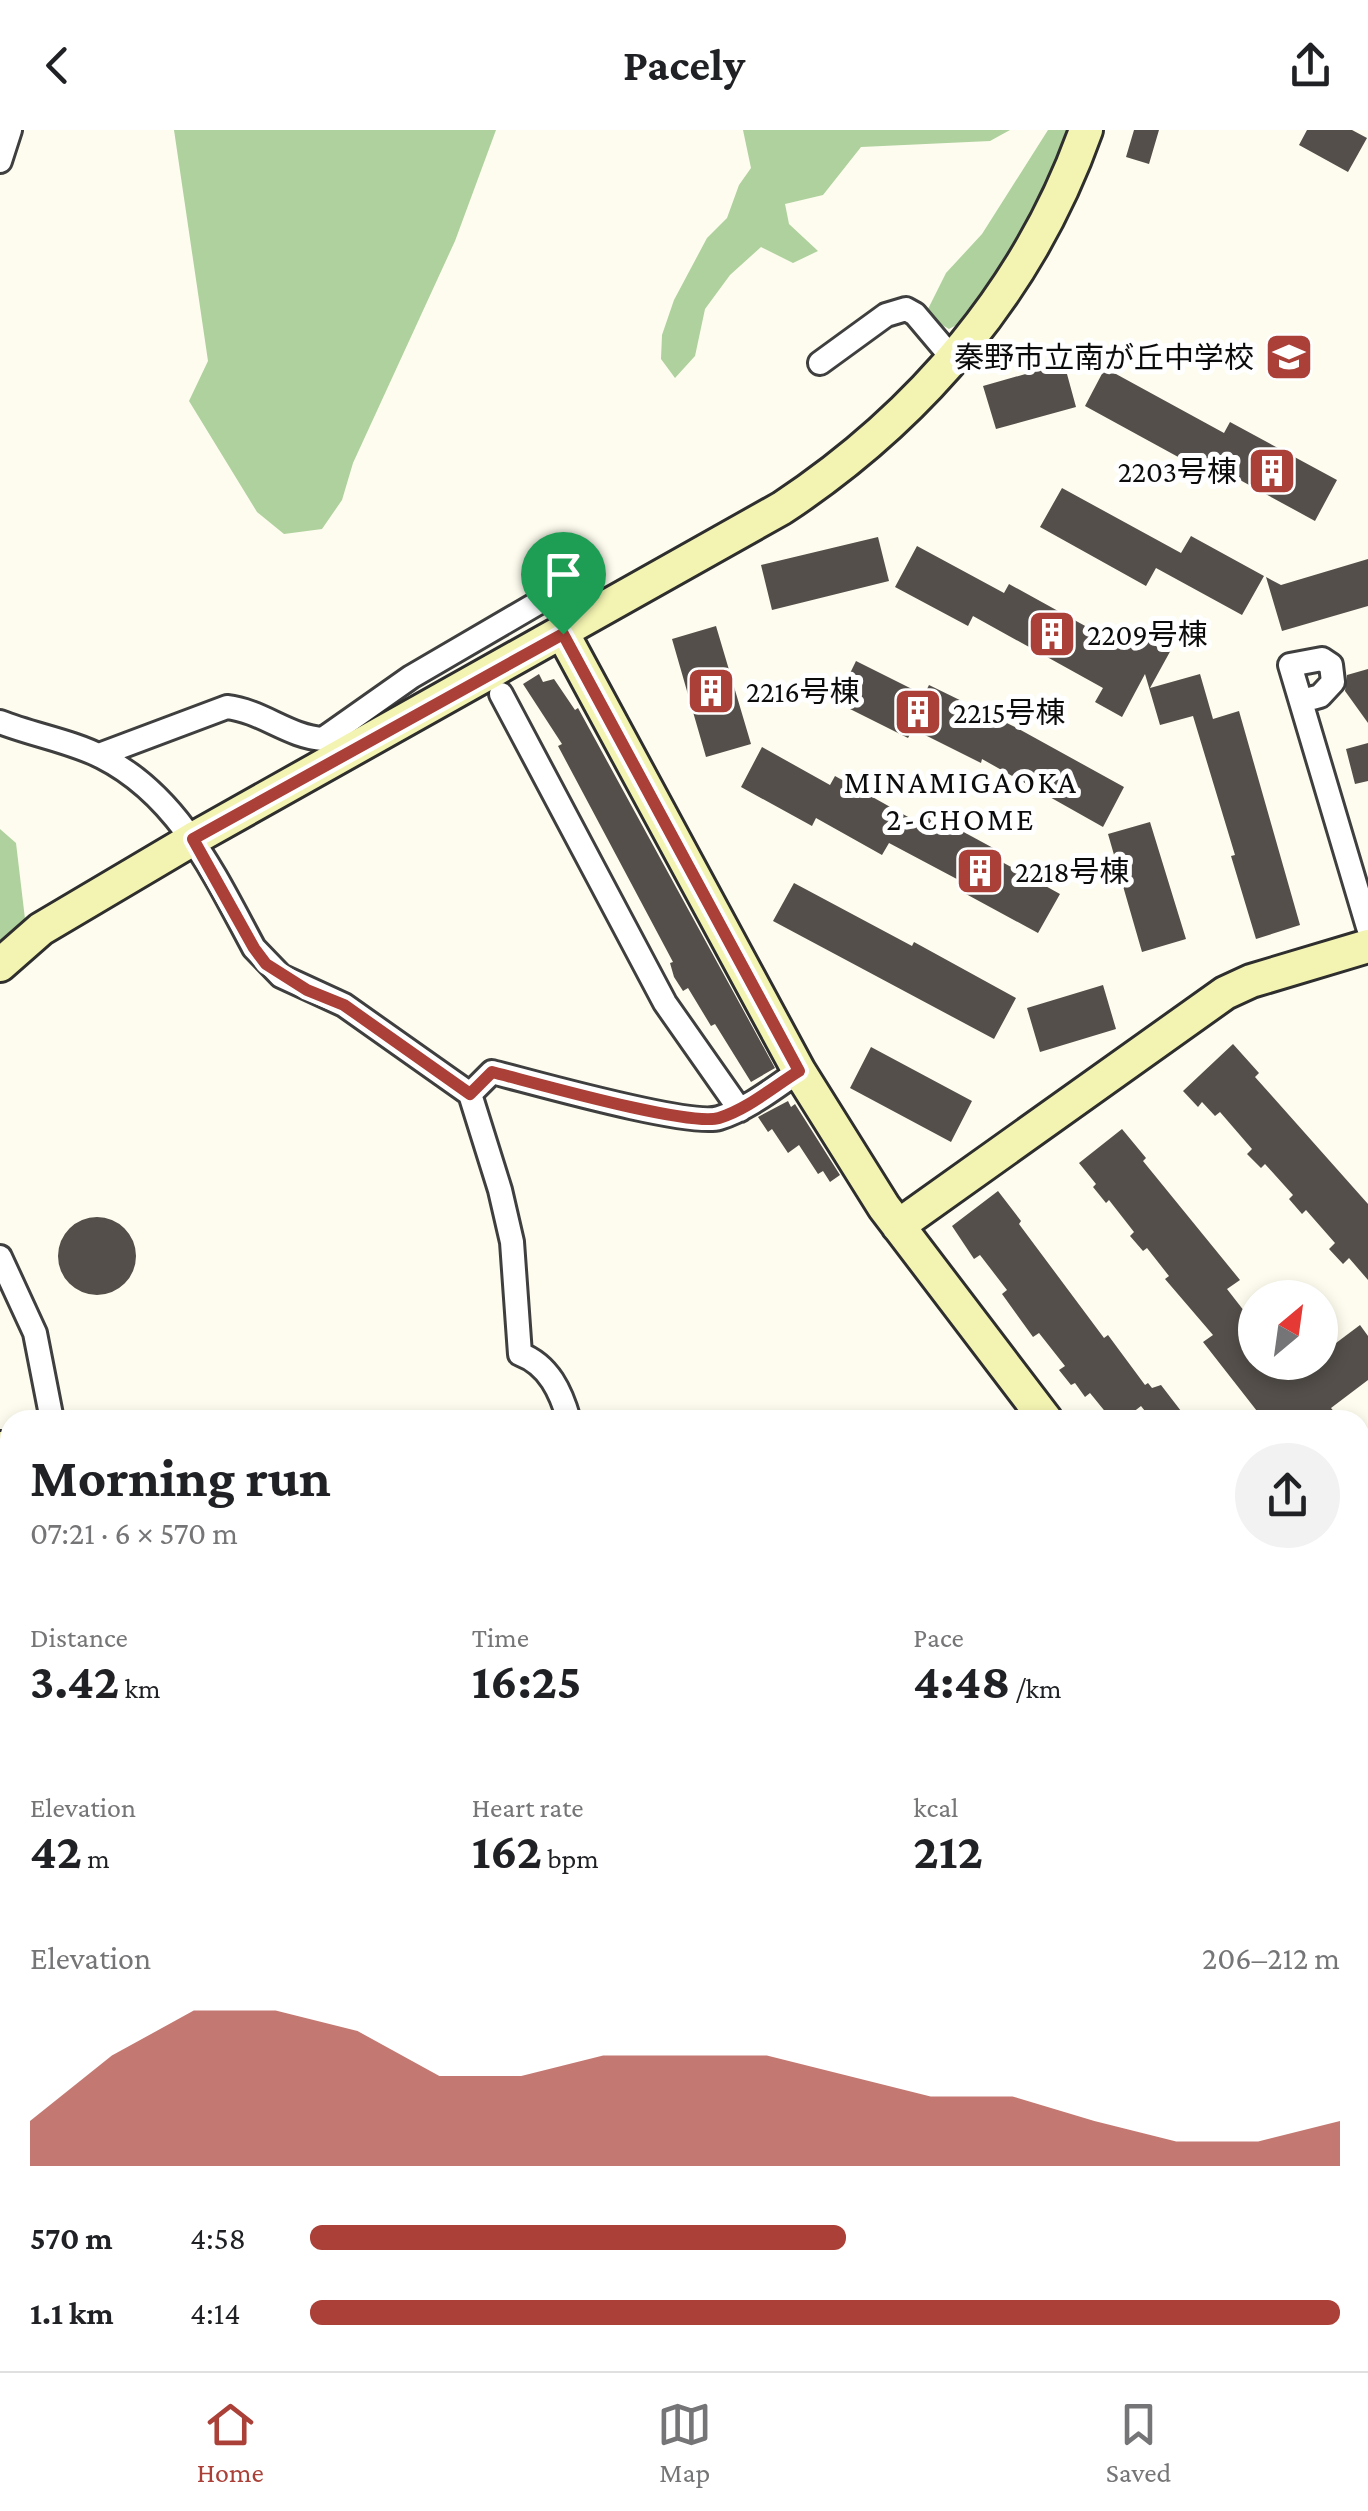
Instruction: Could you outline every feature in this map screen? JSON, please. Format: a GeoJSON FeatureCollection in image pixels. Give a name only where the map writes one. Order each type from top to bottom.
{"type":"FeatureCollection","features":[{"type":"Feature","properties":{"kind":"street"},"geometry":{"type":"LineString","coordinates":[[0,162],[10,130]]}},
{"type":"Feature","properties":{"kind":"street"},"geometry":{"type":"LineString","coordinates":[[0,966],[41,929],[193,839],[329,749],[563,634],[818,484],[888,427],[979,328],[1021,268],[1066,181],[1086,130]]}},
{"type":"Feature","properties":{"kind":"street"},"geometry":{"type":"LineString","coordinates":[[820,363],[886,315],[906,309],[915,314],[953,359]]}},
{"type":"Feature","properties":{"kind":"street"},"geometry":{"type":"LineString","coordinates":[[329,749],[412,677],[568,586],[574,578]]}},
{"type":"Feature","properties":{"kind":"street"},"geometry":{"type":"LineString","coordinates":[[563,634],[799,1071],[898,1226],[1038,1410]]}},
{"type":"Feature","properties":{"kind":"street"},"geometry":{"type":"LineString","coordinates":[[1302,701],[1368,928]]}},
{"type":"Feature","properties":{"kind":"street"},"geometry":{"type":"LineString","coordinates":[[100,755],[227,708],[243,709],[329,749]]}},
{"type":"Feature","properties":{"kind":"street"},"geometry":{"type":"LineString","coordinates":[[501,710],[664,1003],[740,1110]]}},
{"type":"Feature","properties":{"kind":"street"},"geometry":{"type":"LineString","coordinates":[[0,722],[100,755],[132,775],[185,826],[266,964],[307,990],[344,1005],[470,1094],[512,1242],[520,1354],[532,1358],[546,1372],[561,1392],[566,1410]]}},
{"type":"Feature","properties":{"kind":"street"},"geometry":{"type":"LineString","coordinates":[[898,1226],[1224,993],[1251,981],[1368,946]]}},
{"type":"Feature","properties":{"kind":"street"},"geometry":{"type":"LineString","coordinates":[[470,1094],[492,1072],[602,1100],[715,1120],[740,1110],[799,1071]]}},
{"type":"Feature","properties":{"kind":"street"},"geometry":{"type":"LineString","coordinates":[[0,1256],[35,1332],[50,1410]]}},
{"type":"Feature","properties":{"kind":"green space"},"geometry":{"type":"Polygon","coordinates":[[[174,130],[496,130],[455,241],[353,463],[342,500],[322,529],[284,534],[257,512],[189,401],[208,361],[174,130]]]}},
{"type":"Feature","properties":{"kind":"green space"},"geometry":{"type":"Polygon","coordinates":[[[743,130],[1010,130],[990,141],[861,147],[823,195],[785,204],[789,224],[818,251],[793,263],[761,247],[730,275],[705,309],[695,356],[675,378],[661,359],[662,335],[674,300],[707,238],[727,218],[739,185],[751,168],[743,130]]]}},
{"type":"Feature","properties":{"kind":"green space"},"geometry":{"type":"Polygon","coordinates":[[[1048,130],[1071,130],[1049,190],[979,313],[949,329],[925,315],[946,273],[982,234],[1048,130]]]}},
{"type":"Feature","properties":{"kind":"green space"},"geometry":{"type":"Polygon","coordinates":[[[0,829],[16,843],[25,919],[0,948],[0,829]]]}},
{"type":"Feature","properties":{"kind":"building"},"geometry":{"type":"Polygon","coordinates":[[[1134,130],[1159,130],[1149,164],[1126,157],[1134,130]]]}},
{"type":"Feature","properties":{"kind":"building"},"geometry":{"type":"Polygon","coordinates":[[[1307,130],[1352,130],[1367,138],[1348,172],[1299,145],[1307,130]]]}},
{"type":"Feature","properties":{"kind":"building"},"geometry":{"type":"Polygon","coordinates":[[[1064,363],[1076,407],[996,429],[983,386],[1064,363]]]}},
{"type":"Feature","properties":{"kind":"building"},"geometry":{"type":"Polygon","coordinates":[[[1105,368],[1224,433],[1230,422],[1337,480],[1315,521],[1196,456],[1191,464],[1085,406],[1105,368]]]}},
{"type":"Feature","properties":{"kind":"building"},"geometry":{"type":"Polygon","coordinates":[[[1062,488],[1181,553],[1191,536],[1264,576],[1242,615],[1156,568],[1146,586],[1040,527],[1062,488]]]}},
{"type":"Feature","properties":{"kind":"building"},"geometry":{"type":"Polygon","coordinates":[[[878,537],[889,581],[772,610],[761,565],[878,537]]]}},
{"type":"Feature","properties":{"kind":"building"},"geometry":{"type":"Polygon","coordinates":[[[917,546],[1004,593],[1009,584],[1125,648],[1136,628],[1172,648],[1150,688],[1200,674],[1213,719],[1239,711],[1300,925],[1256,939],[1193,716],[1160,725],[1145,674],[1122,717],[1095,702],[1103,688],[973,616],[968,626],[895,587],[917,546]]]}},
{"type":"Feature","properties":{"kind":"building"},"geometry":{"type":"Polygon","coordinates":[[[1368,559],[1368,606],[1282,631],[1266,577],[1281,585],[1368,559]]]}},
{"type":"Feature","properties":{"kind":"building","name":"2216号棟"},"geometry":{"type":"Polygon","coordinates":[[[716,626],[751,744],[706,757],[672,639],[716,626]]]}},
{"type":"Feature","properties":{"kind":"building"},"geometry":{"type":"Polygon","coordinates":[[[856,661],[924,695],[929,685],[1124,787],[1103,827],[982,759],[981,763],[913,729],[908,738],[836,702],[856,661]]]}},
{"type":"Feature","properties":{"kind":"building"},"geometry":{"type":"Polygon","coordinates":[[[1368,669],[1368,723],[1345,691],[1347,675],[1368,669]]]}},
{"type":"Feature","properties":{"kind":"building"},"geometry":{"type":"Polygon","coordinates":[[[539,674],[543,682],[554,679],[575,710],[578,708],[775,1068],[751,1082],[715,1024],[711,1026],[688,988],[683,991],[674,977],[670,963],[673,962],[558,746],[562,744],[523,684],[539,674]]]}},
{"type":"Feature","properties":{"kind":"building"},"geometry":{"type":"Polygon","coordinates":[[[1368,743],[1368,781],[1355,784],[1346,749],[1368,743]]]}},
{"type":"Feature","properties":{"kind":"building"},"geometry":{"type":"Polygon","coordinates":[[[762,747],[830,785],[835,776],[917,822],[923,810],[995,849],[991,856],[1060,894],[1038,933],[966,894],[970,886],[889,843],[882,855],[816,818],[812,826],[741,787],[762,747]]]}},
{"type":"Feature","properties":{"kind":"building"},"geometry":{"type":"Polygon","coordinates":[[[1150,822],[1186,939],[1142,952],[1108,834],[1150,822]]]}},
{"type":"Feature","properties":{"kind":"building"},"geometry":{"type":"Polygon","coordinates":[[[794,883],[1016,998],[994,1039],[773,921],[794,883]]]}},
{"type":"Feature","properties":{"kind":"building"},"geometry":{"type":"Polygon","coordinates":[[[1103,985],[1116,1029],[1040,1052],[1027,1008],[1103,985]]]}},
{"type":"Feature","properties":{"kind":"building"},"geometry":{"type":"Polygon","coordinates":[[[1233,1044],[1259,1073],[1255,1077],[1368,1204],[1368,1280],[1349,1258],[1343,1264],[1329,1249],[1335,1243],[1306,1210],[1302,1214],[1289,1199],[1293,1195],[1265,1164],[1261,1168],[1247,1154],[1252,1149],[1220,1112],[1215,1116],[1202,1102],[1198,1107],[1183,1091],[1233,1044]]]}},
{"type":"Feature","properties":{"kind":"building"},"geometry":{"type":"Polygon","coordinates":[[[871,1047],[972,1101],[951,1142],[850,1088],[871,1047]]]}},
{"type":"Feature","properties":{"kind":"building"},"geometry":{"type":"Polygon","coordinates":[[[788,1101],[791,1107],[795,1104],[840,1175],[830,1182],[823,1171],[818,1174],[799,1145],[788,1153],[772,1129],[768,1132],[758,1117],[788,1101]]]}},
{"type":"Feature","properties":{"kind":"building"},"geometry":{"type":"Polygon","coordinates":[[[1122,1129],[1146,1158],[1143,1161],[1240,1280],[1227,1289],[1238,1303],[1238,1380],[1338,1380],[1338,1342],[1360,1325],[1368,1336],[1368,1380],[1333,1410],[1256,1410],[1203,1342],[1213,1335],[1165,1279],[1169,1276],[1147,1248],[1143,1251],[1130,1236],[1134,1232],[1109,1200],[1106,1203],[1093,1187],[1096,1184],[1079,1163],[1122,1129]]]}},
{"type":"Feature","properties":{"kind":"building"},"geometry":{"type":"Polygon","coordinates":[[[998,1191],[1104,1338],[1108,1335],[1145,1385],[1161,1385],[1180,1410],[1144,1410],[1141,1406],[1136,1410],[1104,1410],[1090,1393],[1085,1397],[1059,1370],[1065,1366],[1039,1333],[1033,1337],[1002,1294],[1007,1290],[980,1255],[974,1259],[952,1226],[998,1191]]]}},
{"type":"Feature","properties":{"kind":"building"},"geometry":{"type":"Polygon","coordinates":[[[89,1217],[105,1217],[130,1234],[136,1256],[130,1278],[119,1289],[105,1295],[89,1295],[64,1278],[58,1264],[58,1248],[75,1223],[89,1217]]]}},
{"type":"Feature","properties":{"kind":"place","name":"秦野市立南が丘中学校"},"geometry":{"type":"Point","coordinates":[1289,357]}},
{"type":"Feature","properties":{"kind":"place","name":"2203号棟"},"geometry":{"type":"Point","coordinates":[1272,471]}},
{"type":"Feature","properties":{"kind":"place","name":"2209号棟"},"geometry":{"type":"Point","coordinates":[1052,634]}},
{"type":"Feature","properties":{"kind":"place","name":"2216号棟"},"geometry":{"type":"Point","coordinates":[711,691]}},
{"type":"Feature","properties":{"kind":"place","name":"2215号棟"},"geometry":{"type":"Point","coordinates":[918,712]}},
{"type":"Feature","properties":{"kind":"place","name":"2218号棟"},"geometry":{"type":"Point","coordinates":[980,871]}},
{"type":"Feature","properties":{"kind":"district","name":"MINAMIGAOKA 2-CHOME"},"geometry":{"type":"Point","coordinates":[961,800]}},
{"type":"Feature","properties":{"kind":"route"},"geometry":{"type":"LineString","coordinates":[[563,634],[799,1071],[740,1110],[715,1120],[602,1100],[492,1072],[470,1094],[344,1005],[307,990],[266,964],[193,839],[563,634]]}}]}
